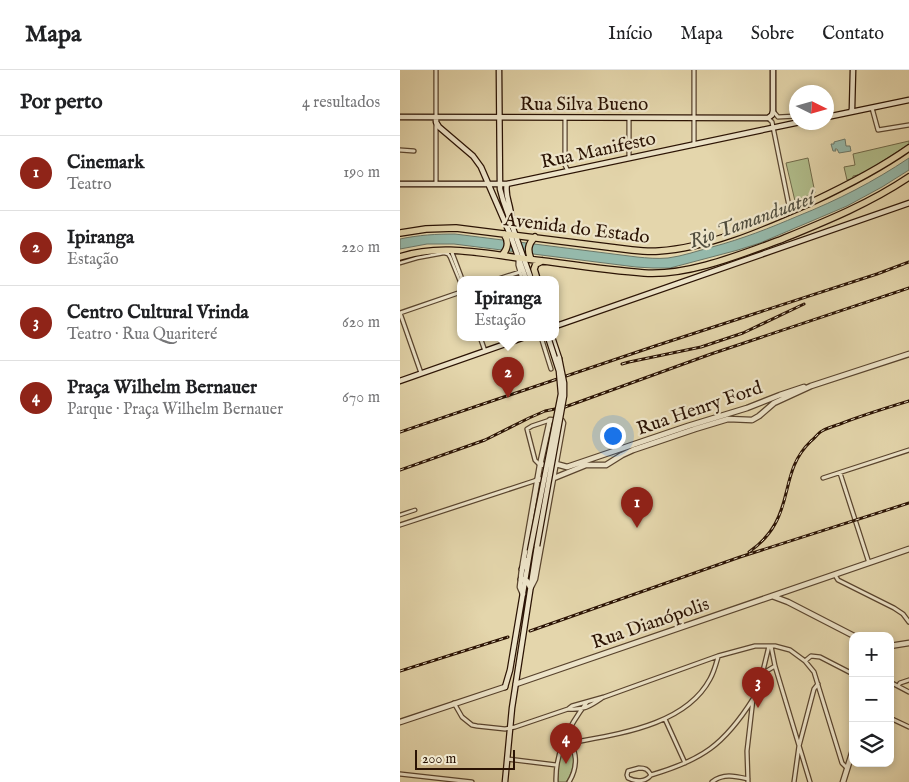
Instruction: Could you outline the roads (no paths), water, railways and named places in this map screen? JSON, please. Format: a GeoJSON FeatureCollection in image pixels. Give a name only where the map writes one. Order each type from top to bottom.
{"type":"FeatureCollection","features":[{"type":"Feature","properties":{"kind":"highway","name":"Avenida do Estado"},"geometry":{"type":"LineString","coordinates":[[400,233],[423,229],[448,228],[510,234],[625,250],[659,251],[682,248],[714,240],[790,212],[849,185],[909,148]]}},
{"type":"Feature","properties":{"kind":"highway","name":"Avenida do Estado"},"geometry":{"type":"LineString","coordinates":[[401,256],[421,252],[451,250],[646,273],[688,270],[742,254],[828,220],[858,207],[909,177]]}},
{"type":"Feature","properties":{"kind":"highway"},"geometry":{"type":"LineString","coordinates":[[502,255],[506,250],[507,239],[510,234]]}},
{"type":"Feature","properties":{"kind":"highway"},"geometry":{"type":"LineString","coordinates":[[524,272],[533,259],[529,252],[529,246],[535,238]]}},
{"type":"Feature","properties":{"kind":"highway"},"geometry":{"type":"LineString","coordinates":[[536,276],[534,267],[543,261]]}},
{"type":"Feature","properties":{"kind":"main road"},"geometry":{"type":"LineString","coordinates":[[499,70],[500,184],[503,200],[511,222]]}},
{"type":"Feature","properties":{"kind":"main road"},"geometry":{"type":"LineString","coordinates":[[768,118],[772,115],[773,111],[773,70]]}},
{"type":"Feature","properties":{"kind":"main road"},"geometry":{"type":"LineString","coordinates":[[851,110],[853,70]]}},
{"type":"Feature","properties":{"kind":"main road"},"geometry":{"type":"LineString","coordinates":[[834,115],[909,100]]}},
{"type":"Feature","properties":{"kind":"main road","name":"Rua Silva Bueno"},"geometry":{"type":"LineString","coordinates":[[400,117],[436,120],[445,118],[768,118]]}},
{"type":"Feature","properties":{"kind":"main road"},"geometry":{"type":"LineString","coordinates":[[444,131],[441,122],[445,118]]}},
{"type":"Feature","properties":{"kind":"main road"},"geometry":{"type":"LineString","coordinates":[[436,120],[444,131],[476,158],[521,258],[525,276]]}},
{"type":"Feature","properties":{"kind":"main road","name":"Rua Manifesto"},"geometry":{"type":"LineString","coordinates":[[400,184],[507,184],[789,124]]}},
{"type":"Feature","properties":{"kind":"main road"},"geometry":{"type":"LineString","coordinates":[[507,184],[506,194],[512,214],[510,234]]}},
{"type":"Feature","properties":{"kind":"main road"},"geometry":{"type":"LineString","coordinates":[[559,325],[909,203]]}},
{"type":"Feature","properties":{"kind":"main road"},"geometry":{"type":"LineString","coordinates":[[524,272],[529,276]]}},
{"type":"Feature","properties":{"kind":"main road"},"geometry":{"type":"LineString","coordinates":[[400,381],[514,341]]}},
{"type":"Feature","properties":{"kind":"main road"},"geometry":{"type":"LineString","coordinates":[[523,579],[530,552],[560,394],[559,371],[549,341]]}},
{"type":"Feature","properties":{"kind":"main road"},"geometry":{"type":"LineString","coordinates":[[505,782],[509,728],[530,589],[564,396],[562,370],[553,341]]}},
{"type":"Feature","properties":{"kind":"main road"},"geometry":{"type":"LineString","coordinates":[[537,480],[554,478],[586,465],[606,465],[633,450],[714,422],[732,418],[754,419],[774,403],[811,386],[909,354]]}},
{"type":"Feature","properties":{"kind":"main road","name":"Rua Henry Ford"},"geometry":{"type":"LineString","coordinates":[[540,465],[556,464],[570,466],[811,386]]}},
{"type":"Feature","properties":{"kind":"main road"},"geometry":{"type":"LineString","coordinates":[[747,408],[752,408],[755,412],[754,419]]}},
{"type":"Feature","properties":{"kind":"main road"},"geometry":{"type":"LineString","coordinates":[[516,684],[510,680],[510,670],[523,594],[522,569],[537,480],[550,420],[562,421],[554,478],[535,579],[530,589]]}},
{"type":"Feature","properties":{"kind":"main road"},"geometry":{"type":"LineString","coordinates":[[604,456],[601,460],[606,465]]}},
{"type":"Feature","properties":{"kind":"main road","name":"Rua Dianópolis"},"geometry":{"type":"LineString","coordinates":[[400,722],[909,550]]}},
{"type":"Feature","properties":{"kind":"main road"},"geometry":{"type":"LineString","coordinates":[[522,569],[530,552]]}},
{"type":"Feature","properties":{"kind":"main road"},"geometry":{"type":"LineString","coordinates":[[523,579],[529,583],[530,589]]}},
{"type":"Feature","properties":{"kind":"main road"},"geometry":{"type":"LineString","coordinates":[[788,590],[788,602]]}},
{"type":"Feature","properties":{"kind":"main road"},"geometry":{"type":"LineString","coordinates":[[771,596],[788,602],[849,633]]}},
{"type":"Feature","properties":{"kind":"main road"},"geometry":{"type":"LineString","coordinates":[[515,639],[522,642]]}},
{"type":"Feature","properties":{"kind":"main road"},"geometry":{"type":"LineString","coordinates":[[894,646],[909,643]]}},
{"type":"Feature","properties":{"kind":"main road"},"geometry":{"type":"LineString","coordinates":[[504,687],[510,670]]}},
{"type":"Feature","properties":{"kind":"main road"},"geometry":{"type":"LineString","coordinates":[[843,782],[849,762]]}},
{"type":"Feature","properties":{"kind":"street"},"geometry":{"type":"LineString","coordinates":[[436,70],[436,184]]}},
{"type":"Feature","properties":{"kind":"street"},"geometry":{"type":"LineString","coordinates":[[694,70],[694,145]]}},
{"type":"Feature","properties":{"kind":"street"},"geometry":{"type":"LineString","coordinates":[[872,108],[878,130],[909,125]]}},
{"type":"Feature","properties":{"kind":"street"},"geometry":{"type":"LineString","coordinates":[[773,111],[776,116],[789,116]]}},
{"type":"Feature","properties":{"kind":"street"},"geometry":{"type":"LineString","coordinates":[[565,118],[565,165],[568,171]]}},
{"type":"Feature","properties":{"kind":"street"},"geometry":{"type":"LineString","coordinates":[[629,118],[629,158]]}},
{"type":"Feature","properties":{"kind":"street"},"geometry":{"type":"LineString","coordinates":[[768,118],[772,122],[790,212]]}},
{"type":"Feature","properties":{"kind":"street"},"geometry":{"type":"LineString","coordinates":[[400,150],[414,150]]}},
{"type":"Feature","properties":{"kind":"street"},"geometry":{"type":"LineString","coordinates":[[451,250],[461,276]]}},
{"type":"Feature","properties":{"kind":"street"},"geometry":{"type":"LineString","coordinates":[[400,262],[448,254],[457,276]]}},
{"type":"Feature","properties":{"kind":"street"},"geometry":{"type":"LineString","coordinates":[[509,276],[524,272]]}},
{"type":"Feature","properties":{"kind":"street"},"geometry":{"type":"LineString","coordinates":[[523,276],[524,272]]}},
{"type":"Feature","properties":{"kind":"street"},"geometry":{"type":"LineString","coordinates":[[421,373],[400,313],[457,293]]}},
{"type":"Feature","properties":{"kind":"street"},"geometry":{"type":"LineString","coordinates":[[481,341],[485,352]]}},
{"type":"Feature","properties":{"kind":"street"},"geometry":{"type":"LineString","coordinates":[[542,341],[551,369]]}},
{"type":"Feature","properties":{"kind":"street"},"geometry":{"type":"LineString","coordinates":[[540,465],[534,460],[527,429],[550,420]]}},
{"type":"Feature","properties":{"kind":"street"},"geometry":{"type":"LineString","coordinates":[[823,478],[909,450]]}},
{"type":"Feature","properties":{"kind":"street"},"geometry":{"type":"LineString","coordinates":[[840,473],[869,563]]}},
{"type":"Feature","properties":{"kind":"street"},"geometry":{"type":"LineString","coordinates":[[400,526],[537,480]]}},
{"type":"Feature","properties":{"kind":"street"},"geometry":{"type":"LineString","coordinates":[[400,515],[415,510]]}},
{"type":"Feature","properties":{"kind":"street"},"geometry":{"type":"LineString","coordinates":[[835,575],[838,580],[894,608],[903,614],[909,622]]}},
{"type":"Feature","properties":{"kind":"street"},"geometry":{"type":"LineString","coordinates":[[454,703],[462,717],[477,726],[494,728],[516,727],[718,656],[755,646],[779,646],[790,650],[805,661],[814,672],[842,763],[847,768]]}},
{"type":"Feature","properties":{"kind":"street"},"geometry":{"type":"LineString","coordinates":[[770,646],[810,782]]}},
{"type":"Feature","properties":{"kind":"street"},"geometry":{"type":"LineString","coordinates":[[761,679],[770,646]]}},
{"type":"Feature","properties":{"kind":"street"},"geometry":{"type":"LineString","coordinates":[[570,743],[624,732],[665,719],[692,701],[710,680],[718,656]]}},
{"type":"Feature","properties":{"kind":"street"},"geometry":{"type":"LineString","coordinates":[[805,661],[811,656],[820,657],[849,672]]}},
{"type":"Feature","properties":{"kind":"street"},"geometry":{"type":"LineString","coordinates":[[765,661],[773,659]]}},
{"type":"Feature","properties":{"kind":"street"},"geometry":{"type":"LineString","coordinates":[[651,775],[648,770],[643,768],[635,768],[628,772],[628,777],[632,780],[643,782],[651,775],[685,763],[710,750],[724,738],[743,715],[753,699],[765,672],[775,666]]}},
{"type":"Feature","properties":{"kind":"street"},"geometry":{"type":"LineString","coordinates":[[898,686],[900,683],[909,680]]}},
{"type":"Feature","properties":{"kind":"street"},"geometry":{"type":"LineString","coordinates":[[794,782],[799,746],[814,689],[818,683]]}},
{"type":"Feature","properties":{"kind":"street"},"geometry":{"type":"LineString","coordinates":[[894,684],[909,692]]}},
{"type":"Feature","properties":{"kind":"street"},"geometry":{"type":"LineString","coordinates":[[568,709],[581,710],[604,697]]}},
{"type":"Feature","properties":{"kind":"street"},"geometry":{"type":"LineString","coordinates":[[712,782],[723,776],[736,776],[748,781],[747,751],[753,699]]}},
{"type":"Feature","properties":{"kind":"street"},"geometry":{"type":"LineString","coordinates":[[556,782],[556,765],[564,739],[587,701]]}},
{"type":"Feature","properties":{"kind":"street"},"geometry":{"type":"LineString","coordinates":[[665,719],[685,763]]}},
{"type":"Feature","properties":{"kind":"street"},"geometry":{"type":"LineString","coordinates":[[894,720],[909,727]]}},
{"type":"Feature","properties":{"kind":"street"},"geometry":{"type":"LineString","coordinates":[[564,739],[570,743],[574,750],[575,761],[569,782]]}},
{"type":"Feature","properties":{"kind":"street"},"geometry":{"type":"LineString","coordinates":[[507,759],[556,765]]}},
{"type":"Feature","properties":{"kind":"street"},"geometry":{"type":"LineString","coordinates":[[400,774],[472,782]]}},
{"type":"Feature","properties":{"kind":"street"},"geometry":{"type":"LineString","coordinates":[[648,779],[655,782]]}},
{"type":"Feature","properties":{"kind":"railway"},"geometry":{"type":"LineString","coordinates":[[400,432],[909,262]]}},
{"type":"Feature","properties":{"kind":"railway"},"geometry":{"type":"LineString","coordinates":[[400,470],[485,440],[545,411],[565,407],[711,354],[909,288]]}},
{"type":"Feature","properties":{"kind":"railway"},"geometry":{"type":"LineString","coordinates":[[622,364],[701,347],[743,333],[804,304]]}},
{"type":"Feature","properties":{"kind":"railway"},"geometry":{"type":"LineString","coordinates":[[749,552],[770,532],[775,524],[784,503],[796,461],[802,451],[819,433],[828,428],[909,401]]}},
{"type":"Feature","properties":{"kind":"railway"},"geometry":{"type":"LineString","coordinates":[[530,631],[740,557],[909,503]]}},
{"type":"Feature","properties":{"kind":"railway"},"geometry":{"type":"LineString","coordinates":[[400,671],[508,637]]}},
{"type":"Feature","properties":{"kind":"place","name":"Ipiranga"},"geometry":{"type":"Point","coordinates":[508,398]}},
{"type":"Feature","properties":{"kind":"place","name":"Cinemark"},"geometry":{"type":"Point","coordinates":[637,528]}},
{"type":"Feature","properties":{"kind":"place","name":"Centro Cultural Vrinda"},"geometry":{"type":"Point","coordinates":[758,708]}},
{"type":"Feature","properties":{"kind":"place","name":"Praça Wilhelm Bernauer"},"geometry":{"type":"Point","coordinates":[566,764]}},
{"type":"Feature","properties":{"kind":"water label","name":"Rio Tamanduateí"},"geometry":{"type":"Point","coordinates":[751,219]}}]}
